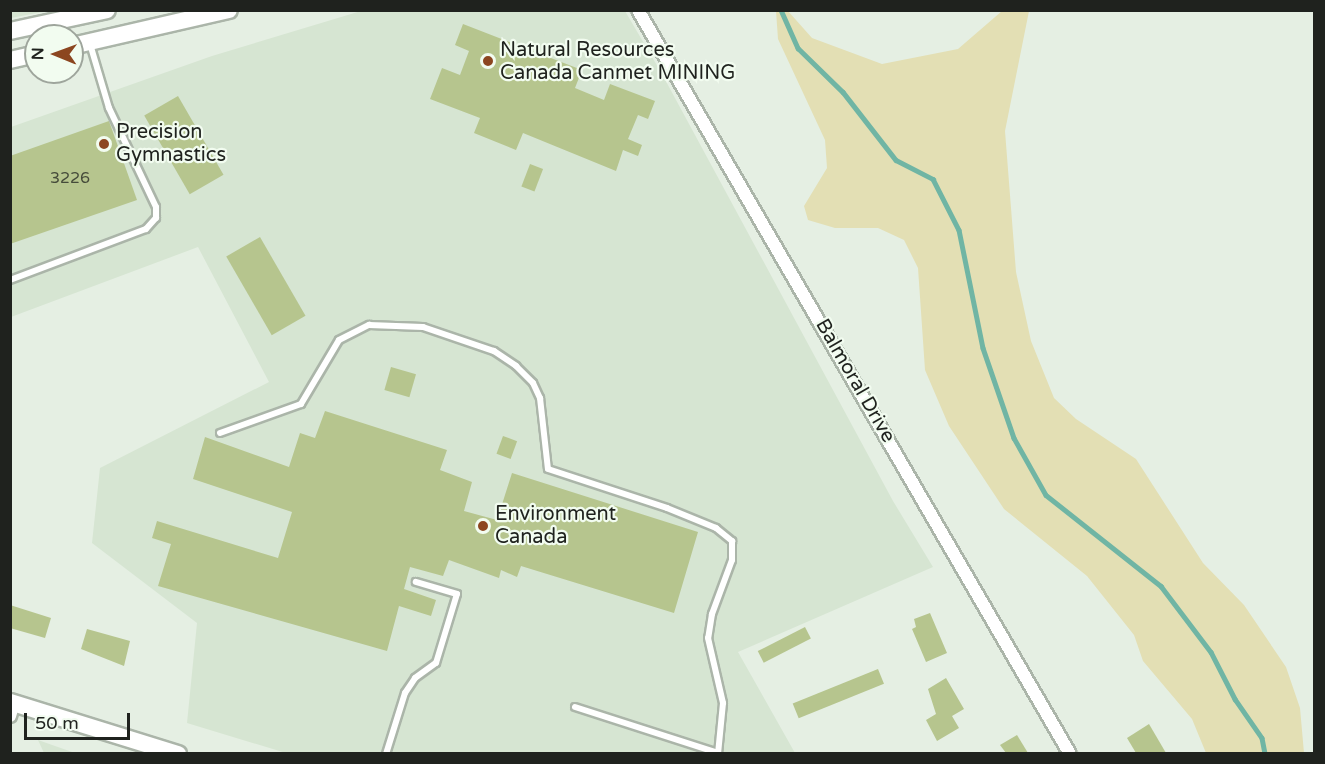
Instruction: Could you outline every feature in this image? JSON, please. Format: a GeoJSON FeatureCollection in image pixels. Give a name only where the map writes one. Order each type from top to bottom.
{"type":"FeatureCollection","features":[{"type":"Feature","properties":{"kind":"main road"},"geometry":{"type":"LineString","coordinates":[[10,31],[107,10]]}},
{"type":"Feature","properties":{"kind":"main road"},"geometry":{"type":"LineString","coordinates":[[84,43],[229,10]]}},
{"type":"Feature","properties":{"kind":"main road"},"geometry":{"type":"LineString","coordinates":[[12,707],[178,753]]}},
{"type":"Feature","properties":{"kind":"street","name":"Balmoral Drive"},"geometry":{"type":"LineString","coordinates":[[638,10],[1070,753]]}},
{"type":"Feature","properties":{"kind":"lane"},"geometry":{"type":"LineString","coordinates":[[10,280],[146,229],[156,218],[156,207],[109,108],[90,42]]}},
{"type":"Feature","properties":{"kind":"lane"},"geometry":{"type":"LineString","coordinates":[[220,433],[301,404],[339,340],[369,325],[423,327],[494,351],[516,366],[540,398],[548,469],[667,508],[716,528],[732,541],[732,560],[712,614],[708,638],[723,703],[718,753],[575,707]]}},
{"type":"Feature","properties":{"kind":"lane"},"geometry":{"type":"LineString","coordinates":[[386,753],[405,693],[415,678],[436,663],[457,594],[416,582]]}},
{"type":"Feature","properties":{"kind":"shaded area"},"geometry":{"type":"Polygon","coordinates":[[[11,10],[47,10],[47,11],[11,18],[11,10]]]}},
{"type":"Feature","properties":{"kind":"shaded area"},"geometry":{"type":"Polygon","coordinates":[[[361,11],[625,11],[662,74],[893,501],[933,567],[738,652],[795,753],[286,753],[187,723],[197,623],[92,543],[100,468],[269,382],[198,247],[11,317],[11,127],[212,56],[361,11]]]}},
{"type":"Feature","properties":{"kind":"shaded area"},"geometry":{"type":"Polygon","coordinates":[[[776,11],[788,11],[812,38],[882,64],[958,49],[1002,11],[1029,11],[1005,131],[1016,272],[1031,341],[1054,398],[1076,419],[1136,459],[1203,563],[1244,605],[1286,667],[1300,708],[1304,753],[1206,753],[1192,719],[1143,661],[1134,635],[1087,576],[1004,509],[949,426],[925,370],[918,268],[904,240],[878,228],[835,228],[808,220],[804,206],[827,168],[825,140],[778,39],[776,11]]]}},
{"type":"Feature","properties":{"kind":"shaded area"},"geometry":{"type":"Polygon","coordinates":[[[38,740],[75,753],[44,753],[38,740]]]}},
{"type":"Feature","properties":{"kind":"building"},"geometry":{"type":"Polygon","coordinates":[[[463,24],[582,70],[575,88],[604,100],[610,84],[655,101],[648,119],[638,115],[628,139],[642,145],[638,156],[623,150],[616,171],[523,133],[516,150],[474,133],[480,118],[430,99],[442,68],[460,75],[469,51],[455,45],[463,24]]]}},
{"type":"Feature","properties":{"kind":"building"},"geometry":{"type":"Polygon","coordinates":[[[178,96],[224,175],[190,194],[144,115],[178,96]]]}},
{"type":"Feature","properties":{"kind":"building"},"geometry":{"type":"Polygon","coordinates":[[[109,121],[137,200],[10,244],[10,156],[109,121]]]}},
{"type":"Feature","properties":{"kind":"building"},"geometry":{"type":"Polygon","coordinates":[[[530,164],[543,169],[534,191],[521,186],[530,164]]]}},
{"type":"Feature","properties":{"kind":"building"},"geometry":{"type":"Polygon","coordinates":[[[260,237],[306,316],[272,335],[226,256],[260,237]]]}},
{"type":"Feature","properties":{"kind":"building"},"geometry":{"type":"Polygon","coordinates":[[[391,367],[416,374],[409,397],[384,390],[391,367]]]}},
{"type":"Feature","properties":{"kind":"building","name":"Environment Canada"},"geometry":{"type":"Polygon","coordinates":[[[325,411],[447,450],[440,470],[472,482],[464,511],[497,520],[512,473],[698,532],[674,613],[521,566],[517,577],[501,570],[499,578],[449,560],[443,576],[410,567],[404,589],[436,600],[431,616],[399,606],[387,651],[158,586],[171,544],[152,538],[157,521],[278,558],[292,512],[193,479],[205,437],[289,467],[300,433],[315,438],[325,411]]]}},
{"type":"Feature","properties":{"kind":"building"},"geometry":{"type":"Polygon","coordinates":[[[503,436],[517,441],[511,459],[497,454],[503,436]]]}},
{"type":"Feature","properties":{"kind":"building"},"geometry":{"type":"Polygon","coordinates":[[[10,605],[51,618],[45,638],[10,628],[10,605]]]}},
{"type":"Feature","properties":{"kind":"building"},"geometry":{"type":"Polygon","coordinates":[[[930,613],[947,653],[926,662],[912,629],[916,627],[914,619],[930,613]]]}},
{"type":"Feature","properties":{"kind":"building"},"geometry":{"type":"Polygon","coordinates":[[[805,627],[811,639],[764,663],[758,651],[805,627]]]}},
{"type":"Feature","properties":{"kind":"building"},"geometry":{"type":"Polygon","coordinates":[[[87,629],[130,641],[124,666],[81,649],[87,629]]]}},
{"type":"Feature","properties":{"kind":"building"},"geometry":{"type":"Polygon","coordinates":[[[878,669],[884,684],[799,718],[793,703],[878,669]]]}},
{"type":"Feature","properties":{"kind":"building"},"geometry":{"type":"Polygon","coordinates":[[[946,678],[964,709],[952,716],[959,728],[937,741],[926,720],[936,714],[928,689],[946,678]]]}},
{"type":"Feature","properties":{"kind":"building"},"geometry":{"type":"Polygon","coordinates":[[[1149,724],[1166,753],[1136,753],[1127,738],[1149,724]]]}},
{"type":"Feature","properties":{"kind":"building"},"geometry":{"type":"Polygon","coordinates":[[[1017,735],[1028,753],[1006,753],[1000,745],[1017,735]]]}},
{"type":"Feature","properties":{"kind":"waterway"},"geometry":{"type":"LineString","coordinates":[[781,10],[798,48],[843,92],[896,160],[933,179],[959,230],[983,348],[1014,438],[1046,495],[1161,586],[1211,652],[1235,699],[1262,738],[1265,754]]}},
{"type":"Feature","properties":{"kind":"place","name":"Natural Resources Canada Canmet MINING"},"geometry":{"type":"Point","coordinates":[488,61]}},
{"type":"Feature","properties":{"kind":"place","name":"Precision Gymnastics"},"geometry":{"type":"Point","coordinates":[104,144]}},
{"type":"Feature","properties":{"kind":"place","name":"Environment Canada"},"geometry":{"type":"Point","coordinates":[483,526]}}]}
